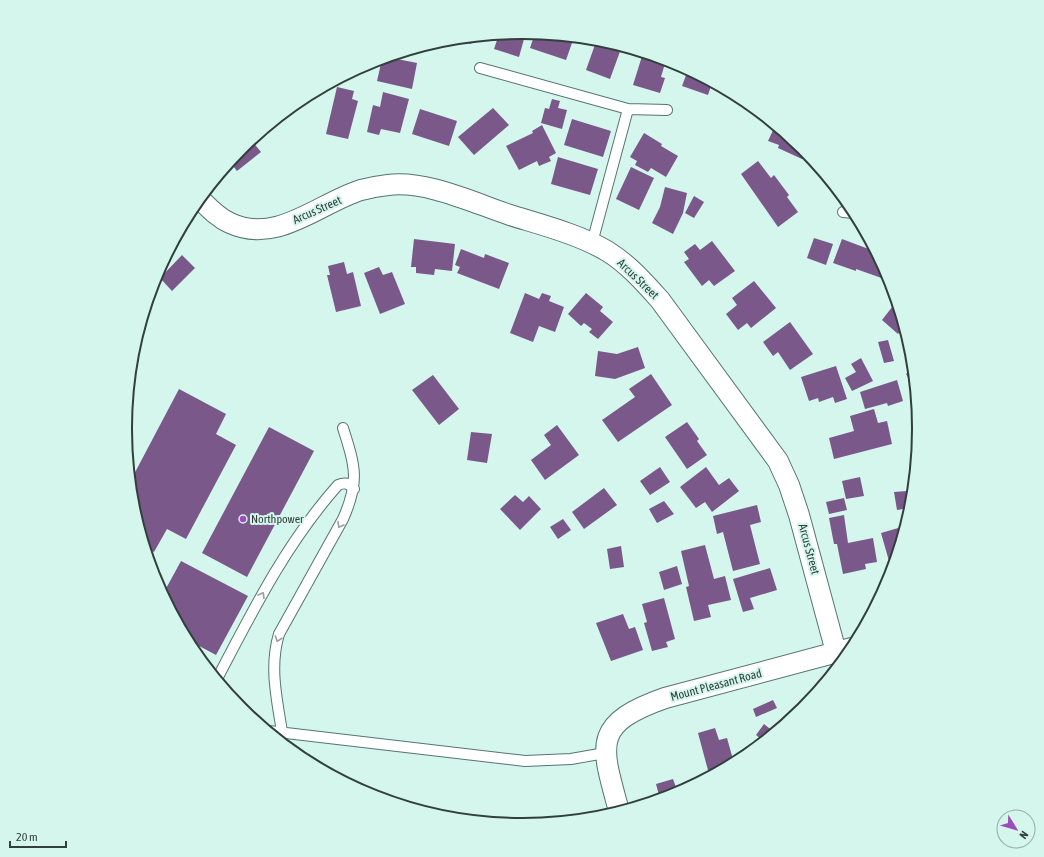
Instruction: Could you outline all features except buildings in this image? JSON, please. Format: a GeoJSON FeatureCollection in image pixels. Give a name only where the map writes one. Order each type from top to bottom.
{"type":"FeatureCollection","features":[{"type":"Feature","properties":{"kind":"street","name":"Arcus Street"},"geometry":{"type":"LineString","coordinates":[[204,203],[214,214],[230,223],[257,230],[283,225],[361,190],[388,185],[404,184],[438,191],[592,244],[622,262],[648,286],[778,461],[789,485],[844,648]]}},
{"type":"Feature","properties":{"kind":"street","name":"Mount Pleasant Road"},"geometry":{"type":"LineString","coordinates":[[605,753],[606,742],[618,722],[626,715],[640,707],[666,698],[842,651]]}},
{"type":"Feature","properties":{"kind":"street"},"geometry":{"type":"LineString","coordinates":[[605,753],[618,806]]}},
{"type":"Feature","properties":{"kind":"lane"},"geometry":{"type":"LineString","coordinates":[[480,68],[628,109],[667,110]]}},
{"type":"Feature","properties":{"kind":"lane"},"geometry":{"type":"LineString","coordinates":[[592,244],[628,109]]}},
{"type":"Feature","properties":{"kind":"lane"},"geometry":{"type":"LineString","coordinates":[[842,212],[846,212]]}},
{"type":"Feature","properties":{"kind":"lane"},"geometry":{"type":"LineString","coordinates":[[282,732],[275,684],[274,650],[280,634],[344,519],[351,502],[354,489],[354,464],[343,428]]}},
{"type":"Feature","properties":{"kind":"lane"},"geometry":{"type":"LineString","coordinates":[[220,674],[279,566],[307,524],[338,485],[343,483],[349,484],[354,489]]}},
{"type":"Feature","properties":{"kind":"lane"},"geometry":{"type":"LineString","coordinates":[[278,732],[525,761],[571,759],[605,753]]}},
{"type":"Feature","properties":{"kind":"place","name":"Northpower"},"geometry":{"type":"Point","coordinates":[243,519]}}]}
